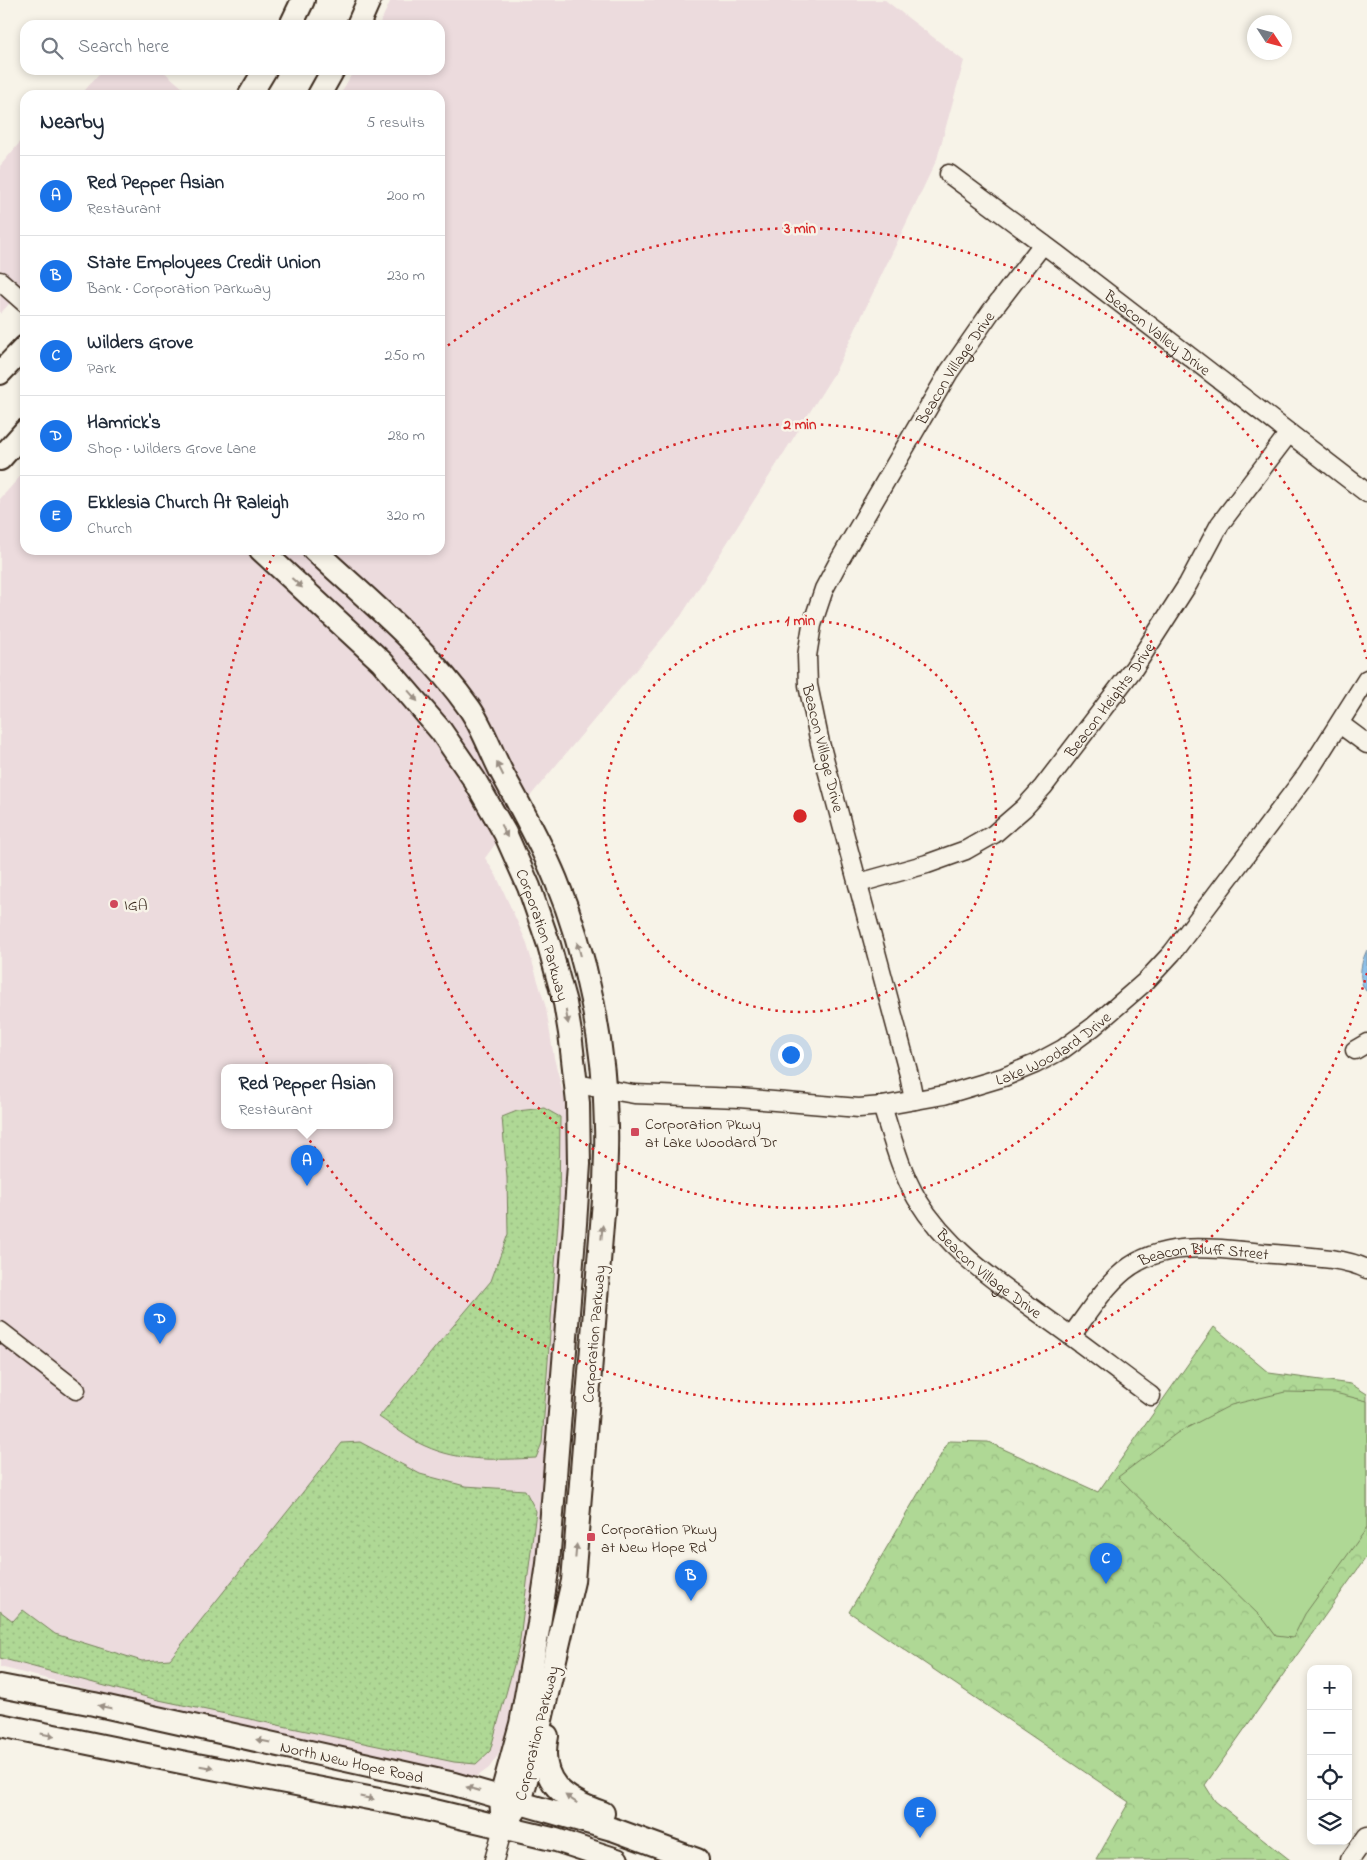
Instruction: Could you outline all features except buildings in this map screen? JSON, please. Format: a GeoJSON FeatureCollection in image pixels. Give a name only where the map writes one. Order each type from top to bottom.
{"type":"FeatureCollection","features":[{"type":"Feature","properties":{"kind":"main road"},"geometry":{"type":"LineString","coordinates":[[293,20],[302,0]]}},
{"type":"Feature","properties":{"kind":"main road"},"geometry":{"type":"LineString","coordinates":[[360,20],[368,0]]}},
{"type":"Feature","properties":{"kind":"main road"},"geometry":{"type":"LineString","coordinates":[[253,90],[262,75]]}},
{"type":"Feature","properties":{"kind":"main road"},"geometry":{"type":"LineString","coordinates":[[322,90],[330,75]]}},
{"type":"Feature","properties":{"kind":"main road"},"geometry":{"type":"LineString","coordinates":[[0,373],[20,353]]}},
{"type":"Feature","properties":{"kind":"main road"},"geometry":{"type":"LineString","coordinates":[[0,459],[20,437]]}},
{"type":"Feature","properties":{"kind":"main road","name":"Corporation Parkway"},"geometry":{"type":"LineString","coordinates":[[266,555],[360,640],[403,684],[441,731],[490,806],[518,860],[549,944],[565,1003],[576,1084],[579,1133],[578,1179],[549,1548],[540,1617],[510,1800],[503,1828]]}},
{"type":"Feature","properties":{"kind":"main road","name":"Corporation Parkway"},"geometry":{"type":"LineString","coordinates":[[319,555],[412,641],[471,710],[501,772],[531,825],[556,881],[585,969],[592,1000],[601,1061],[606,1126],[605,1188],[573,1580],[534,1750],[510,1800]]}},
{"type":"Feature","properties":{"kind":"main road"},"geometry":{"type":"LineString","coordinates":[[573,1580],[570,1632],[545,1748],[545,1762],[550,1778],[557,1788],[574,1802],[682,1840],[710,1860]]}},
{"type":"Feature","properties":{"kind":"main road","name":"North New Hope Road"},"geometry":{"type":"LineString","coordinates":[[0,1686],[94,1704],[454,1784],[615,1830],[697,1860]]}},
{"type":"Feature","properties":{"kind":"main road","name":"North New Hope Road"},"geometry":{"type":"LineString","coordinates":[[0,1725],[426,1809],[556,1840],[617,1860]]}},
{"type":"Feature","properties":{"kind":"street","name":"Beacon Valley Drive"},"geometry":{"type":"LineString","coordinates":[[949,174],[1367,492]]}},
{"type":"Feature","properties":{"kind":"street","name":"Beacon Village Drive"},"geometry":{"type":"LineString","coordinates":[[914,1100],[859,883],[820,742],[808,685],[807,656],[812,625],[824,589],[839,561],[949,372],[984,321],[1043,244]]}},
{"type":"Feature","properties":{"kind":"street"},"geometry":{"type":"LineString","coordinates":[[0,281],[20,299]]}},
{"type":"Feature","properties":{"kind":"street","name":"Beacon Heights Drive"},"geometry":{"type":"LineString","coordinates":[[859,883],[927,864],[966,850],[994,834],[1024,808],[1043,787],[1134,668],[1188,584],[1220,524],[1289,433]]}},
{"type":"Feature","properties":{"kind":"street","name":"Lake Woodard Drive"},"geometry":{"type":"LineString","coordinates":[[576,1084],[634,1094],[739,1098],[858,1108],[882,1106],[944,1095],[976,1087],[1012,1074],[1063,1049],[1117,1008],[1172,953],[1284,807],[1340,724],[1367,679]]}},
{"type":"Feature","properties":{"kind":"street"},"geometry":{"type":"LineString","coordinates":[[1340,724],[1367,744]]}},
{"type":"Feature","properties":{"kind":"street","name":"Beacon Village Drive"},"geometry":{"type":"LineString","coordinates":[[882,1106],[906,1177],[916,1198],[937,1227],[971,1262],[1151,1396]]}},
{"type":"Feature","properties":{"kind":"street","name":"Beacon Bluff Street"},"geometry":{"type":"LineString","coordinates":[[1071,1336],[1102,1294],[1123,1271],[1145,1258],[1166,1250],[1188,1248],[1306,1257],[1344,1261],[1367,1269]]}},
{"type":"Feature","properties":{"kind":"street"},"geometry":{"type":"LineString","coordinates":[[0,1331],[76,1390]]}},
{"type":"Feature","properties":{"kind":"street"},"geometry":{"type":"LineString","coordinates":[[494,1860],[503,1828]]}},
{"type":"Feature","properties":{"kind":"street"},"geometry":{"type":"LineString","coordinates":[[1350,1860],[1367,1836]]}},
{"type":"Feature","properties":{"kind":"shaded area"},"geometry":{"type":"Polygon","coordinates":[[[391,0],[885,0],[964,61],[937,159],[835,372],[681,616],[532,794],[485,858],[496,875],[526,941],[546,1008],[554,1058],[569,1115],[567,1215],[549,1453],[533,1606],[518,1684],[505,1738],[498,1755],[489,1768],[478,1776],[463,1776],[131,1700],[0,1667],[0,499],[20,477],[20,555],[445,555],[445,90],[343,90],[351,75],[445,75],[445,20],[381,20],[391,0]]]}},
{"type":"Feature","properties":{"kind":"shaded area"},"geometry":{"type":"Polygon","coordinates":[[[98,75],[168,75],[185,90],[85,90],[98,75]]]}},
{"type":"Feature","properties":{"kind":"shaded area"},"geometry":{"type":"Polygon","coordinates":[[[20,142],[20,292],[0,314],[0,166],[20,142]]]}},
{"type":"Feature","properties":{"kind":"green space"},"geometry":{"type":"Polygon","coordinates":[[[544,1108],[560,1117],[559,1210],[542,1443],[536,1458],[479,1459],[438,1451],[413,1440],[379,1417],[491,1281],[508,1234],[507,1178],[502,1117],[517,1111],[544,1108]]]}},
{"type":"Feature","properties":{"kind":"green space"},"geometry":{"type":"Polygon","coordinates":[[[1214,1327],[1269,1373],[1351,1384],[1367,1394],[1367,1556],[1205,1785],[1215,1801],[1290,1860],[1096,1860],[1129,1802],[849,1612],[949,1441],[988,1442],[1098,1492],[1214,1327]]]}},
{"type":"Feature","properties":{"kind":"green space"},"geometry":{"type":"Polygon","coordinates":[[[1285,1392],[1335,1393],[1367,1401],[1367,1528],[1305,1614],[1293,1638],[1276,1636],[1264,1620],[1118,1477],[1177,1433],[1231,1405],[1285,1392]]]}},
{"type":"Feature","properties":{"kind":"green space"},"geometry":{"type":"Polygon","coordinates":[[[360,1442],[420,1474],[465,1486],[525,1490],[536,1511],[519,1647],[490,1751],[476,1764],[454,1762],[154,1699],[0,1658],[0,1611],[13,1621],[23,1610],[55,1634],[142,1661],[170,1659],[342,1443],[360,1442]]]}},
{"type":"Feature","properties":{"kind":"water"},"geometry":{"type":"Polygon","coordinates":[[[1367,950],[1366,991],[1363,986],[1361,971],[1367,950]]]}},
{"type":"Feature","properties":{"kind":"place","name":"IGA"},"geometry":{"type":"Point","coordinates":[114,904]}},
{"type":"Feature","properties":{"kind":"place","name":"Corporation Pkwy at Lake Woodard Dr"},"geometry":{"type":"Point","coordinates":[635,1132]}},
{"type":"Feature","properties":{"kind":"place","name":"Red Pepper Asian"},"geometry":{"type":"Point","coordinates":[307,1186]}},
{"type":"Feature","properties":{"kind":"place","name":"Hamrick's"},"geometry":{"type":"Point","coordinates":[160,1344]}},
{"type":"Feature","properties":{"kind":"place","name":"Corporation Pkwy at New Hope Rd"},"geometry":{"type":"Point","coordinates":[591,1537]}},
{"type":"Feature","properties":{"kind":"place","name":"Wilders Grove"},"geometry":{"type":"Point","coordinates":[1106,1584]}},
{"type":"Feature","properties":{"kind":"place","name":"State Employees Credit Union"},"geometry":{"type":"Point","coordinates":[691,1601]}},
{"type":"Feature","properties":{"kind":"place","name":"Ekklesia Church At Raleigh"},"geometry":{"type":"Point","coordinates":[920,1838]}}]}
